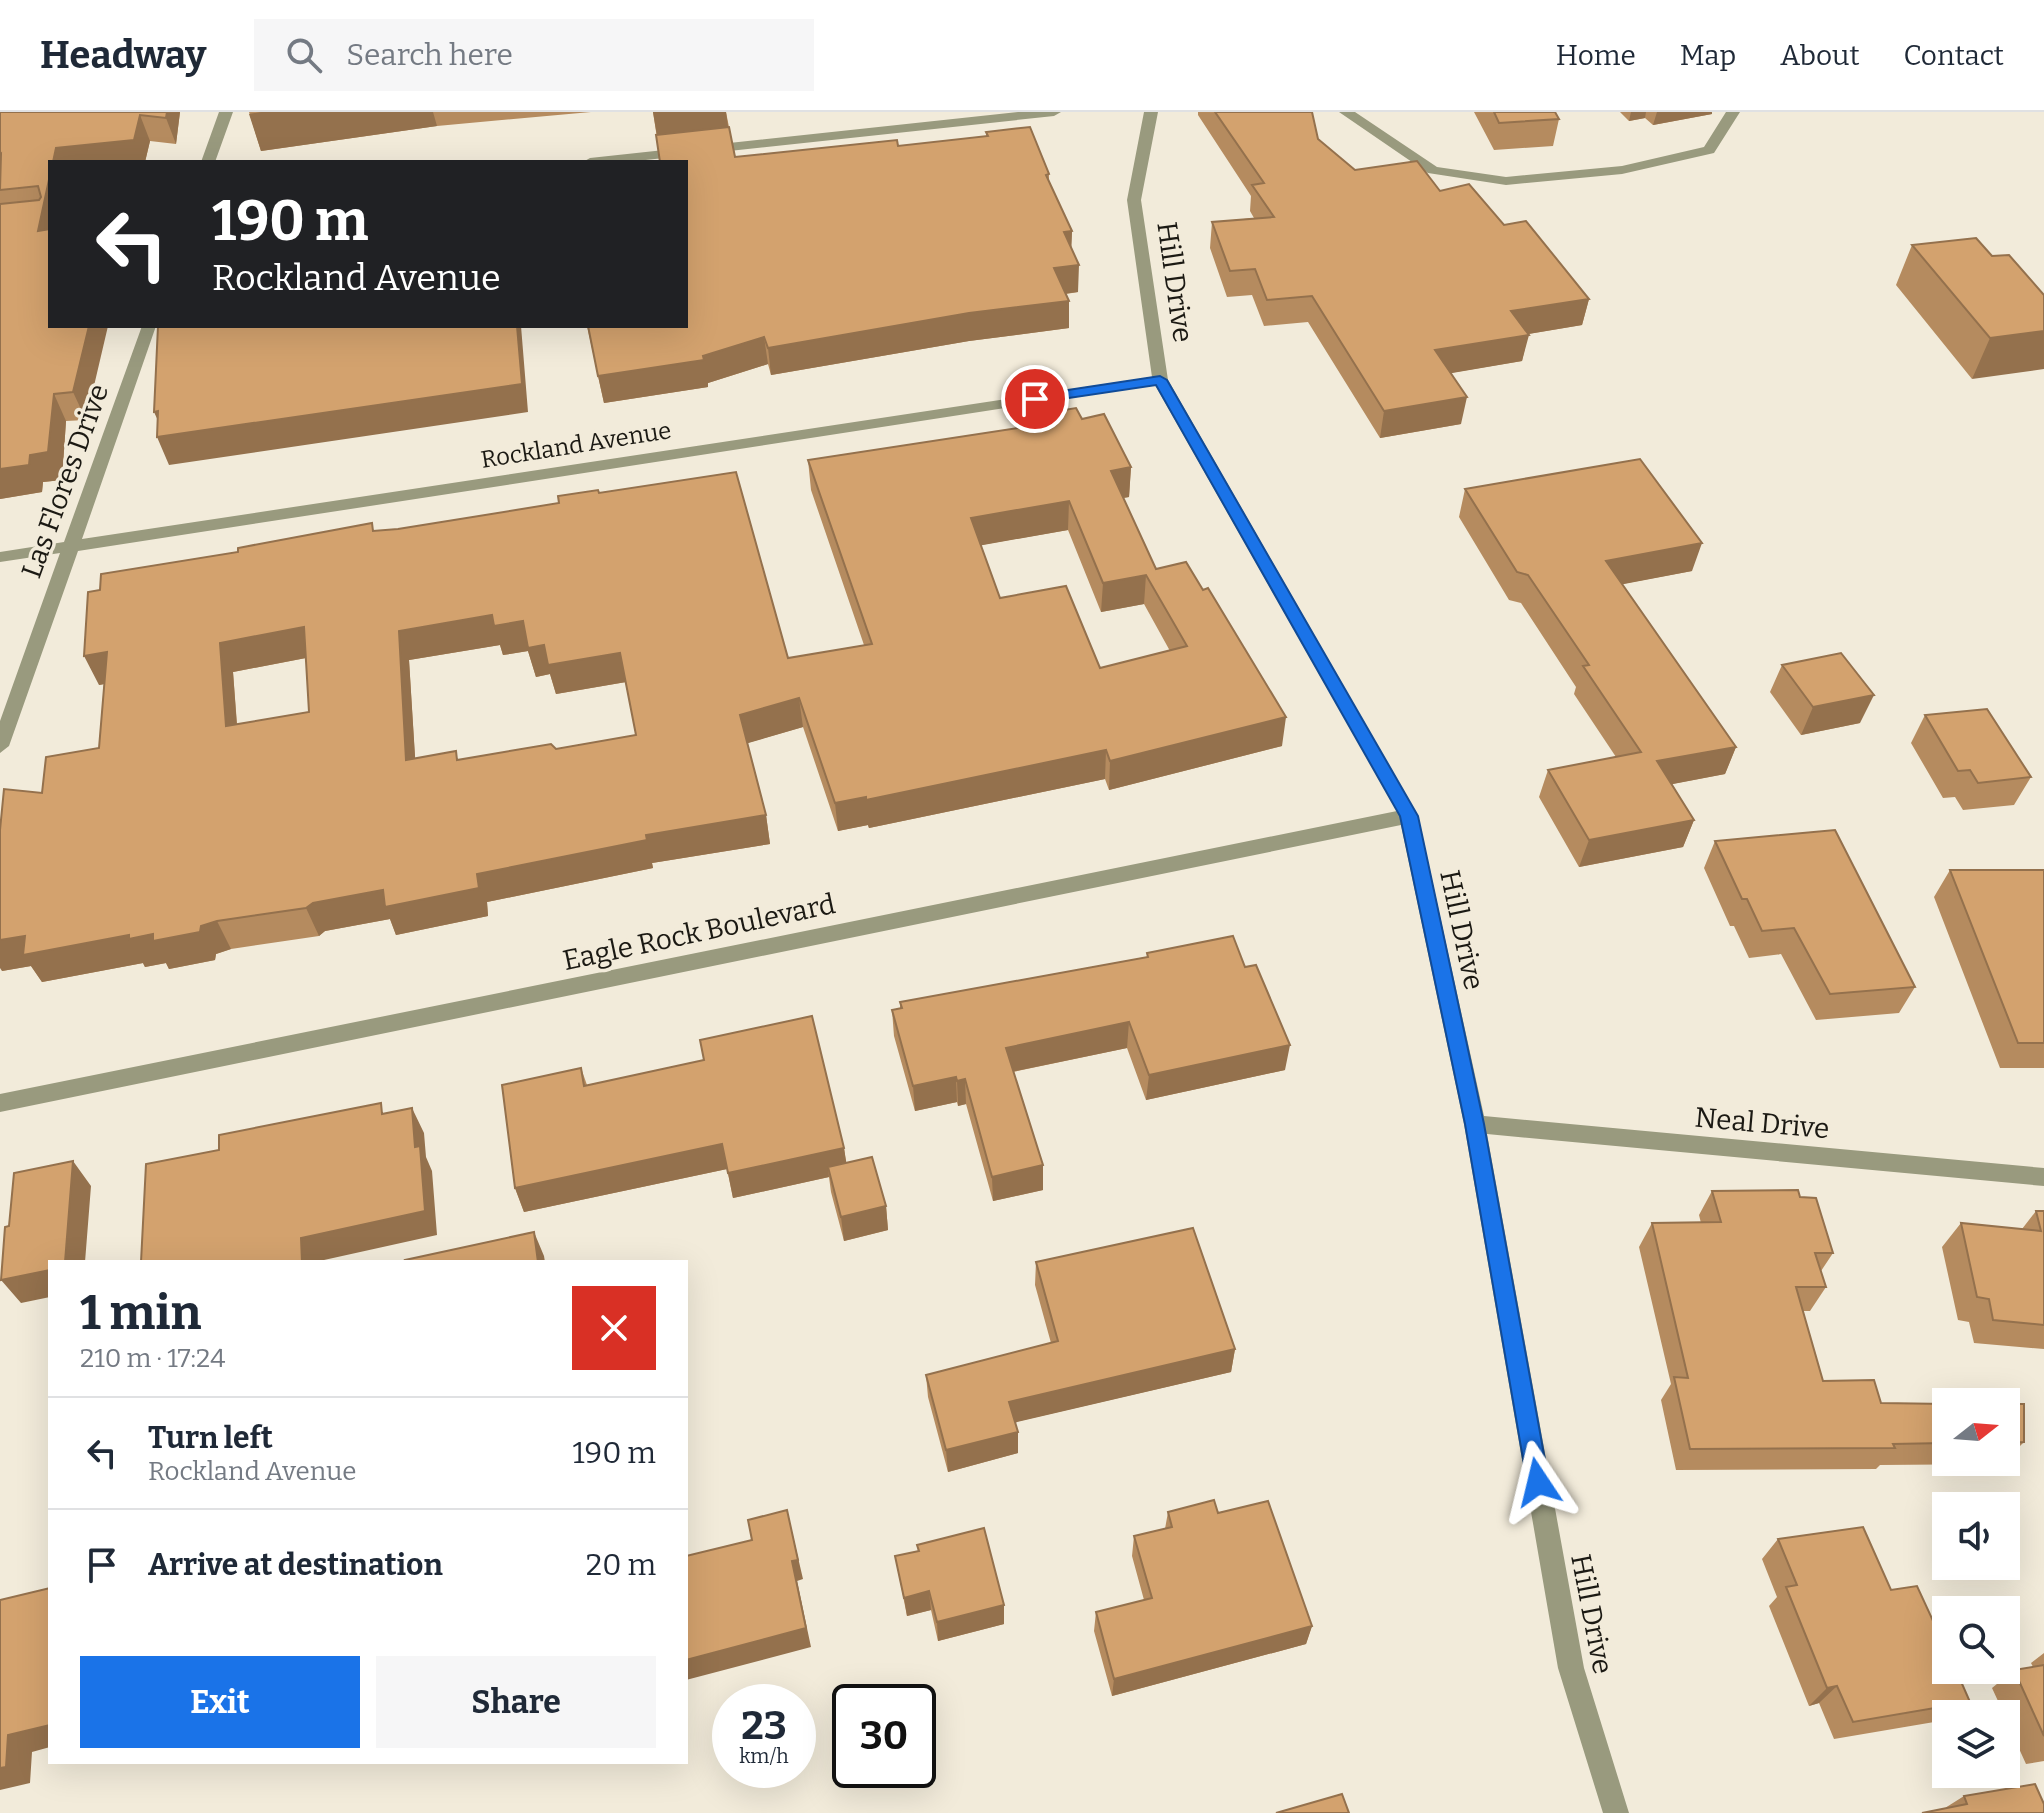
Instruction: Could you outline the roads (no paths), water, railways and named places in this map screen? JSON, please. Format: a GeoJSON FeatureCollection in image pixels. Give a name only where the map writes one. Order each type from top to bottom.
{"type":"FeatureCollection","features":[{"type":"Feature","properties":{"kind":"street"},"geometry":{"type":"LineString","coordinates":[[209,160],[226,112]]}},
{"type":"Feature","properties":{"kind":"street"},"geometry":{"type":"LineString","coordinates":[[609,160],[1054,112]]}},
{"type":"Feature","properties":{"kind":"street","name":"Hill Drive"},"geometry":{"type":"LineString","coordinates":[[1151,112],[1134,200],[1160,380],[1409,816],[1475,1124],[1571,1668],[1616,1813]]}},
{"type":"Feature","properties":{"kind":"street"},"geometry":{"type":"LineString","coordinates":[[1346,112],[1433,170],[1506,181],[1622,170],[1709,150],[1733,112]]}},
{"type":"Feature","properties":{"kind":"street","name":"Las Flores Drive"},"geometry":{"type":"LineString","coordinates":[[0,746],[68,546],[148,328]]}},
{"type":"Feature","properties":{"kind":"street","name":"Rockland Avenue"},"geometry":{"type":"LineString","coordinates":[[0,557],[1160,380]]}},
{"type":"Feature","properties":{"kind":"street","name":"Eagle Rock Boulevard"},"geometry":{"type":"LineString","coordinates":[[0,1103],[1409,816]]}},
{"type":"Feature","properties":{"kind":"street","name":"Neal Drive"},"geometry":{"type":"LineString","coordinates":[[1475,1124],[2044,1177]]}}]}
